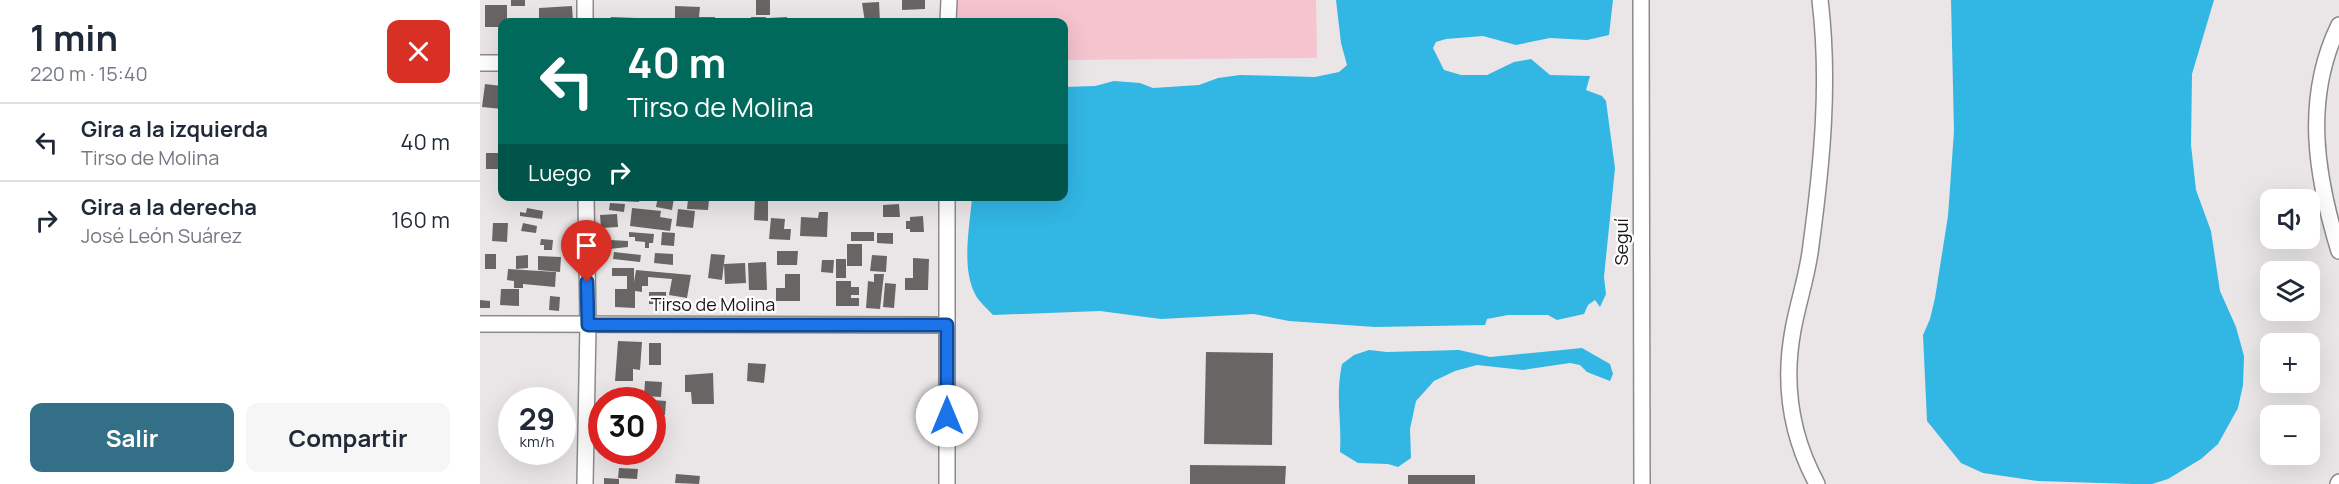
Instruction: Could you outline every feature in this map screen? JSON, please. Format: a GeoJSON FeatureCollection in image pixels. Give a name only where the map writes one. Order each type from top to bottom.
{"type":"FeatureCollection","features":[{"type":"Feature","properties":{"kind":"street"},"geometry":{"type":"LineString","coordinates":[[585,0],[585,18]]}},
{"type":"Feature","properties":{"kind":"street"},"geometry":{"type":"LineString","coordinates":[[948,18],[949,0]]}},
{"type":"Feature","properties":{"kind":"street","name":"Seguí"},"geometry":{"type":"LineString","coordinates":[[1641,0],[1642,484]]}},
{"type":"Feature","properties":{"kind":"street"},"geometry":{"type":"LineString","coordinates":[[1817,484],[1797,436],[1790,403],[1788,365],[1811,250],[1817,199],[1825,73],[1820,0]]}},
{"type":"Feature","properties":{"kind":"street"},"geometry":{"type":"LineString","coordinates":[[2339,25],[2322,74],[2315,127],[2323,188],[2339,251]]}},
{"type":"Feature","properties":{"kind":"street"},"geometry":{"type":"LineString","coordinates":[[480,63],[498,63]]}},
{"type":"Feature","properties":{"kind":"street"},"geometry":{"type":"LineString","coordinates":[[585,484],[588,325],[586,201]]}},
{"type":"Feature","properties":{"kind":"street"},"geometry":{"type":"LineString","coordinates":[[947,201],[947,484]]}},
{"type":"Feature","properties":{"kind":"street","name":"Tirso de Molina"},"geometry":{"type":"LineString","coordinates":[[480,324],[947,325]]}},
{"type":"Feature","properties":{"kind":"shaded area"},"geometry":{"type":"Polygon","coordinates":[[[949,0],[1316,0],[1317,58],[1068,60],[1068,18],[948,18],[949,0]]]}},
{"type":"Feature","properties":{"kind":"water"},"geometry":{"type":"Polygon","coordinates":[[[1336,0],[1613,0],[1609,35],[1587,40],[1550,38],[1516,45],[1483,36],[1446,39],[1436,42],[1433,48],[1444,70],[1461,75],[1487,75],[1514,62],[1531,59],[1550,75],[1590,76],[1586,90],[1602,96],[1606,101],[1615,168],[1604,277],[1606,294],[1600,307],[1595,300],[1588,305],[1584,314],[1557,320],[1548,315],[1508,315],[1487,319],[1485,325],[1375,327],[1289,321],[1254,314],[1161,319],[1100,311],[993,315],[975,294],[967,259],[972,201],[1068,201],[1068,87],[1095,86],[1114,81],[1140,83],[1153,88],[1199,85],[1218,78],[1240,75],[1315,77],[1339,72],[1347,65],[1341,43],[1336,0]]]}},
{"type":"Feature","properties":{"kind":"water"},"geometry":{"type":"Polygon","coordinates":[[[1951,0],[2214,0],[2192,74],[2191,145],[2196,190],[2211,231],[2220,291],[2236,327],[2244,356],[2243,385],[2238,408],[2218,444],[2201,459],[2168,479],[2152,484],[2038,481],[1983,473],[1961,463],[1927,421],[1923,335],[1935,298],[1948,216],[1954,131],[1951,0]]]}},
{"type":"Feature","properties":{"kind":"water"},"geometry":{"type":"Polygon","coordinates":[[[1582,348],[1610,364],[1613,374],[1610,381],[1587,372],[1580,365],[1570,363],[1523,370],[1477,365],[1455,371],[1434,381],[1416,401],[1410,429],[1411,458],[1398,467],[1388,464],[1358,463],[1340,452],[1340,376],[1342,364],[1354,355],[1369,350],[1387,352],[1459,350],[1490,357],[1582,348]]]}},
{"type":"Feature","properties":{"kind":"building"},"geometry":{"type":"Polygon","coordinates":[[[511,0],[525,0],[525,6],[511,6],[511,0]]]}},
{"type":"Feature","properties":{"kind":"building"},"geometry":{"type":"Polygon","coordinates":[[[756,0],[770,0],[770,15],[756,15],[756,0]]]}},
{"type":"Feature","properties":{"kind":"building"},"geometry":{"type":"Polygon","coordinates":[[[902,0],[925,0],[925,9],[902,10],[902,0]]]}},
{"type":"Feature","properties":{"kind":"building"},"geometry":{"type":"Polygon","coordinates":[[[879,2],[880,18],[864,18],[862,3],[879,2]]]}},
{"type":"Feature","properties":{"kind":"building"},"geometry":{"type":"Polygon","coordinates":[[[485,5],[507,5],[507,18],[498,18],[498,27],[485,27],[485,5]]]}},
{"type":"Feature","properties":{"kind":"building"},"geometry":{"type":"Polygon","coordinates":[[[572,6],[573,18],[539,18],[539,8],[572,6]]]}},
{"type":"Feature","properties":{"kind":"building"},"geometry":{"type":"Polygon","coordinates":[[[675,6],[700,7],[699,17],[715,17],[715,18],[675,18],[675,6]]]}},
{"type":"Feature","properties":{"kind":"building"},"geometry":{"type":"Polygon","coordinates":[[[485,84],[498,86],[498,109],[482,107],[485,84]]]}},
{"type":"Feature","properties":{"kind":"building"},"geometry":{"type":"Polygon","coordinates":[[[486,153],[498,153],[498,169],[486,169],[486,153]]]}},
{"type":"Feature","properties":{"kind":"building"},"geometry":{"type":"Polygon","coordinates":[[[657,201],[674,201],[672,210],[656,207],[657,201]]]}},
{"type":"Feature","properties":{"kind":"building"},"geometry":{"type":"Polygon","coordinates":[[[688,201],[709,201],[708,210],[687,209],[688,201]]]}},
{"type":"Feature","properties":{"kind":"building"},"geometry":{"type":"Polygon","coordinates":[[[755,201],[768,201],[768,221],[754,220],[755,201]]]}},
{"type":"Feature","properties":{"kind":"building"},"geometry":{"type":"Polygon","coordinates":[[[610,203],[625,204],[624,212],[609,210],[610,203]]]}},
{"type":"Feature","properties":{"kind":"building"},"geometry":{"type":"Polygon","coordinates":[[[899,204],[900,217],[883,217],[883,205],[899,204]]]}},
{"type":"Feature","properties":{"kind":"building"},"geometry":{"type":"Polygon","coordinates":[[[527,208],[543,211],[542,219],[520,216],[520,212],[526,213],[527,208]]]}},
{"type":"Feature","properties":{"kind":"building"},"geometry":{"type":"Polygon","coordinates":[[[632,208],[661,211],[660,217],[672,219],[670,231],[630,226],[632,208]]]}},
{"type":"Feature","properties":{"kind":"building"},"geometry":{"type":"Polygon","coordinates":[[[678,209],[695,211],[693,228],[676,226],[678,209]]]}},
{"type":"Feature","properties":{"kind":"building"},"geometry":{"type":"Polygon","coordinates":[[[819,212],[828,212],[827,237],[800,236],[801,217],[818,218],[819,212]]]}},
{"type":"Feature","properties":{"kind":"building"},"geometry":{"type":"Polygon","coordinates":[[[617,214],[618,227],[601,228],[600,215],[617,214]]]}},
{"type":"Feature","properties":{"kind":"building"},"geometry":{"type":"Polygon","coordinates":[[[923,216],[924,232],[910,232],[910,229],[906,229],[906,221],[910,221],[910,217],[923,216]]]}},
{"type":"Feature","properties":{"kind":"building"},"geometry":{"type":"Polygon","coordinates":[[[771,218],[785,219],[784,229],[791,229],[790,240],[769,239],[771,218]]]}},
{"type":"Feature","properties":{"kind":"building"},"geometry":{"type":"Polygon","coordinates":[[[493,223],[508,223],[507,242],[492,241],[493,223]]]}},
{"type":"Feature","properties":{"kind":"building"},"geometry":{"type":"Polygon","coordinates":[[[523,223],[537,226],[536,233],[521,231],[523,223]]]}},
{"type":"Feature","properties":{"kind":"building"},"geometry":{"type":"Polygon","coordinates":[[[629,232],[654,234],[653,243],[649,243],[649,248],[645,248],[645,242],[635,241],[635,237],[629,237],[629,232]]]}},
{"type":"Feature","properties":{"kind":"building"},"geometry":{"type":"Polygon","coordinates":[[[662,232],[675,233],[674,246],[661,245],[662,232]]]}},
{"type":"Feature","properties":{"kind":"building"},"geometry":{"type":"Polygon","coordinates":[[[851,232],[874,232],[874,241],[851,241],[851,232]]]}},
{"type":"Feature","properties":{"kind":"building"},"geometry":{"type":"Polygon","coordinates":[[[877,233],[893,233],[893,244],[877,243],[877,233]]]}},
{"type":"Feature","properties":{"kind":"building"},"geometry":{"type":"Polygon","coordinates":[[[541,239],[553,240],[552,250],[544,250],[544,245],[540,245],[541,239]]]}},
{"type":"Feature","properties":{"kind":"building"},"geometry":{"type":"Polygon","coordinates":[[[610,240],[628,241],[628,247],[609,249],[610,240]]]}},
{"type":"Feature","properties":{"kind":"building"},"geometry":{"type":"Polygon","coordinates":[[[847,244],[862,244],[862,266],[847,266],[847,244]]]}},
{"type":"Feature","properties":{"kind":"building"},"geometry":{"type":"Polygon","coordinates":[[[777,251],[798,251],[797,265],[777,265],[777,251]]]}},
{"type":"Feature","properties":{"kind":"building"},"geometry":{"type":"Polygon","coordinates":[[[614,252],[641,255],[640,262],[613,259],[614,252]]]}},
{"type":"Feature","properties":{"kind":"building"},"geometry":{"type":"Polygon","coordinates":[[[655,253],[673,254],[673,265],[654,263],[655,253]]]}},
{"type":"Feature","properties":{"kind":"building"},"geometry":{"type":"Polygon","coordinates":[[[485,254],[496,254],[496,269],[485,269],[485,254]]]}},
{"type":"Feature","properties":{"kind":"building"},"geometry":{"type":"Polygon","coordinates":[[[711,254],[725,255],[722,280],[708,278],[711,254]]]}},
{"type":"Feature","properties":{"kind":"building"},"geometry":{"type":"Polygon","coordinates":[[[528,255],[528,268],[516,269],[516,256],[528,255]]]}},
{"type":"Feature","properties":{"kind":"building"},"geometry":{"type":"Polygon","coordinates":[[[872,255],[887,256],[886,272],[870,271],[872,255]]]}},
{"type":"Feature","properties":{"kind":"building"},"geometry":{"type":"Polygon","coordinates":[[[538,256],[561,257],[560,272],[538,270],[538,256]]]}},
{"type":"Feature","properties":{"kind":"building"},"geometry":{"type":"Polygon","coordinates":[[[913,258],[929,259],[928,290],[905,290],[905,278],[913,278],[913,258]]]}},
{"type":"Feature","properties":{"kind":"building"},"geometry":{"type":"Polygon","coordinates":[[[836,259],[846,259],[846,278],[836,278],[836,259]]]}},
{"type":"Feature","properties":{"kind":"building"},"geometry":{"type":"Polygon","coordinates":[[[822,260],[834,260],[833,273],[821,272],[822,260]]]}},
{"type":"Feature","properties":{"kind":"building"},"geometry":{"type":"Polygon","coordinates":[[[766,262],[767,290],[749,290],[748,263],[766,262]]]}},
{"type":"Feature","properties":{"kind":"building"},"geometry":{"type":"Polygon","coordinates":[[[745,263],[746,283],[725,284],[724,264],[745,263]]]}},
{"type":"Feature","properties":{"kind":"building"},"geometry":{"type":"Polygon","coordinates":[[[612,268],[634,268],[634,282],[636,270],[691,275],[687,298],[669,295],[672,279],[648,277],[648,286],[642,286],[642,292],[635,291],[635,308],[615,307],[615,289],[627,289],[627,276],[612,276],[612,268]]]}},
{"type":"Feature","properties":{"kind":"building"},"geometry":{"type":"Polygon","coordinates":[[[508,269],[556,272],[555,287],[523,284],[523,288],[514,288],[514,281],[507,280],[508,269]]]}},
{"type":"Feature","properties":{"kind":"building"},"geometry":{"type":"Polygon","coordinates":[[[785,274],[800,274],[800,301],[776,301],[776,288],[785,288],[785,274]]]}},
{"type":"Feature","properties":{"kind":"building"},"geometry":{"type":"Polygon","coordinates":[[[874,274],[884,274],[880,309],[866,308],[868,281],[874,282],[874,274]]]}},
{"type":"Feature","properties":{"kind":"building"},"geometry":{"type":"Polygon","coordinates":[[[836,281],[851,281],[851,287],[859,287],[859,295],[851,295],[851,298],[859,298],[859,306],[836,306],[836,281]]]}},
{"type":"Feature","properties":{"kind":"building"},"geometry":{"type":"Polygon","coordinates":[[[885,283],[896,284],[894,308],[883,307],[885,283]]]}},
{"type":"Feature","properties":{"kind":"building"},"geometry":{"type":"Polygon","coordinates":[[[501,289],[519,289],[519,306],[500,305],[501,289]]]}},
{"type":"Feature","properties":{"kind":"building"},"geometry":{"type":"Polygon","coordinates":[[[649,292],[666,292],[666,304],[649,304],[649,292]]]}},
{"type":"Feature","properties":{"kind":"building"},"geometry":{"type":"Polygon","coordinates":[[[550,296],[560,297],[559,311],[549,310],[550,296]]]}},
{"type":"Feature","properties":{"kind":"building"},"geometry":{"type":"Polygon","coordinates":[[[480,300],[490,301],[490,308],[480,308],[480,300]]]}},
{"type":"Feature","properties":{"kind":"building"},"geometry":{"type":"Polygon","coordinates":[[[618,341],[642,342],[640,370],[633,369],[633,381],[615,381],[618,341]]]}},
{"type":"Feature","properties":{"kind":"building"},"geometry":{"type":"Polygon","coordinates":[[[649,343],[661,343],[661,365],[649,365],[649,343]]]}},
{"type":"Feature","properties":{"kind":"building"},"geometry":{"type":"Polygon","coordinates":[[[1206,352],[1273,353],[1272,445],[1204,444],[1206,352]]]}},
{"type":"Feature","properties":{"kind":"building"},"geometry":{"type":"Polygon","coordinates":[[[748,363],[766,364],[764,383],[747,381],[748,363]]]}},
{"type":"Feature","properties":{"kind":"building"},"geometry":{"type":"Polygon","coordinates":[[[713,373],[714,404],[692,404],[691,392],[685,392],[685,375],[713,373]]]}},
{"type":"Feature","properties":{"kind":"building"},"geometry":{"type":"Polygon","coordinates":[[[645,381],[662,382],[662,387],[645,387],[645,381]]]}},
{"type":"Feature","properties":{"kind":"building"},"geometry":{"type":"Polygon","coordinates":[[[1190,465],[1286,466],[1285,484],[1190,484],[1190,465]]]}},
{"type":"Feature","properties":{"kind":"building"},"geometry":{"type":"Polygon","coordinates":[[[619,468],[638,469],[637,479],[618,478],[619,468]]]}},
{"type":"Feature","properties":{"kind":"building"},"geometry":{"type":"Polygon","coordinates":[[[676,474],[700,476],[699,484],[675,483],[676,474]]]}},
{"type":"Feature","properties":{"kind":"building"},"geometry":{"type":"Polygon","coordinates":[[[1408,475],[1475,475],[1475,484],[1408,484],[1408,475]]]}},
{"type":"Feature","properties":{"kind":"building"},"geometry":{"type":"Polygon","coordinates":[[[604,478],[619,479],[619,484],[604,484],[604,478]]]}},
{"type":"Feature","properties":{"kind":"route"},"geometry":{"type":"LineString","coordinates":[[587,282],[588,325],[947,325],[947,416]]}}]}
